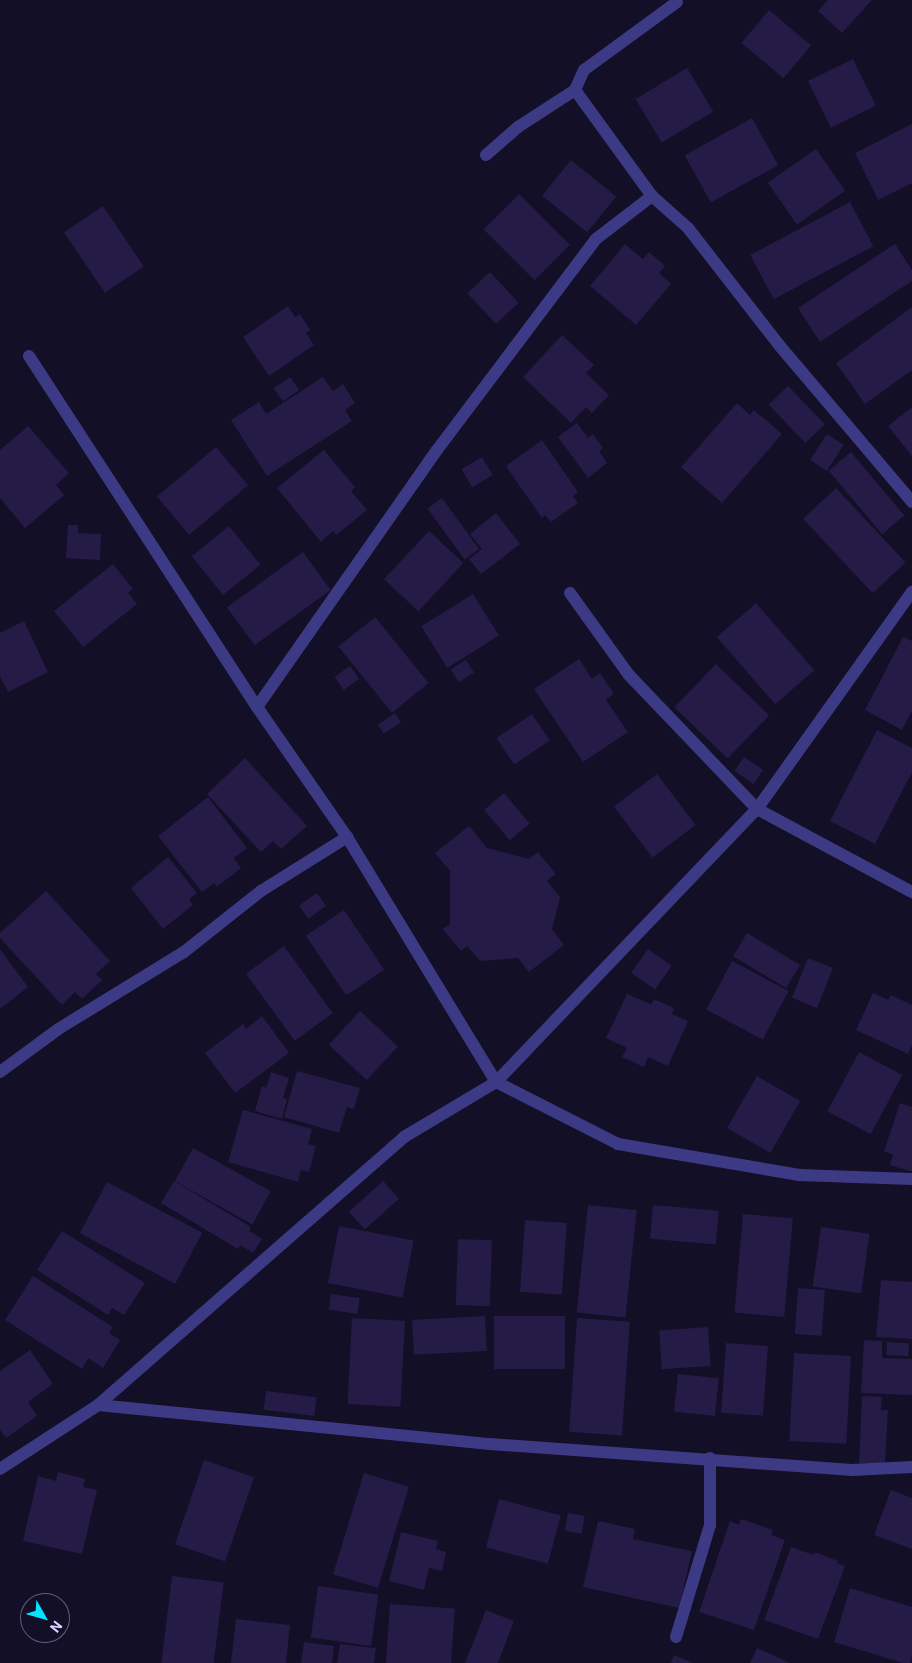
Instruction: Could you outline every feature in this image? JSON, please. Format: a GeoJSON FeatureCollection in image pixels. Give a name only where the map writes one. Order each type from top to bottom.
{"type":"FeatureCollection","features":[{"type":"Feature","properties":{"kind":"street"},"geometry":{"type":"LineString","coordinates":[[486,154],[518,127],[575,90],[584,70],[677,2]]}},
{"type":"Feature","properties":{"kind":"street"},"geometry":{"type":"LineString","coordinates":[[575,90],[652,196],[688,228],[779,345],[912,502]]}},
{"type":"Feature","properties":{"kind":"street"},"geometry":{"type":"LineString","coordinates":[[257,707],[437,450],[596,238],[652,196]]}},
{"type":"Feature","properties":{"kind":"street"},"geometry":{"type":"LineString","coordinates":[[29,356],[257,707],[346,837],[496,1082],[618,1144],[799,1175],[912,1179]]}},
{"type":"Feature","properties":{"kind":"street"},"geometry":{"type":"LineString","coordinates":[[2,1464],[98,1405],[404,1137],[496,1082],[758,809],[912,592]]}},
{"type":"Feature","properties":{"kind":"street"},"geometry":{"type":"LineString","coordinates":[[570,593],[629,675],[758,809],[912,892]]}},
{"type":"Feature","properties":{"kind":"street"},"geometry":{"type":"LineString","coordinates":[[0,1072],[60,1028],[184,952],[261,891],[346,837]]}},
{"type":"Feature","properties":{"kind":"street"},"geometry":{"type":"LineString","coordinates":[[98,1405],[490,1444],[710,1458],[852,1470],[912,1467]]}},
{"type":"Feature","properties":{"kind":"street"},"geometry":{"type":"LineString","coordinates":[[676,1637],[710,1525],[710,1458]]}},
{"type":"Feature","properties":{"kind":"building"},"geometry":{"type":"Polygon","coordinates":[[[828,0],[872,0],[842,33],[818,11],[828,0]]]}},
{"type":"Feature","properties":{"kind":"building"},"geometry":{"type":"Polygon","coordinates":[[[769,10],[811,45],[783,78],[741,43],[769,10]]]}},
{"type":"Feature","properties":{"kind":"building"},"geometry":{"type":"Polygon","coordinates":[[[853,59],[876,106],[831,128],[808,81],[853,59]]]}},
{"type":"Feature","properties":{"kind":"building"},"geometry":{"type":"Polygon","coordinates":[[[687,68],[713,112],[662,143],[636,99],[687,68]]]}},
{"type":"Feature","properties":{"kind":"building"},"geometry":{"type":"Polygon","coordinates":[[[752,118],[778,165],[711,203],[685,155],[752,118]]]}},
{"type":"Feature","properties":{"kind":"building"},"geometry":{"type":"Polygon","coordinates":[[[912,124],[912,183],[878,200],[855,153],[912,124]]]}},
{"type":"Feature","properties":{"kind":"building"},"geometry":{"type":"Polygon","coordinates":[[[816,149],[845,191],[797,225],[768,183],[816,149]]]}},
{"type":"Feature","properties":{"kind":"building"},"geometry":{"type":"Polygon","coordinates":[[[571,160],[616,197],[587,232],[542,196],[571,160]]]}},
{"type":"Feature","properties":{"kind":"building"},"geometry":{"type":"Polygon","coordinates":[[[519,194],[570,245],[535,280],[484,229],[519,194]]]}},
{"type":"Feature","properties":{"kind":"building"},"geometry":{"type":"Polygon","coordinates":[[[850,202],[873,246],[774,299],[750,255],[850,202]]]}},
{"type":"Feature","properties":{"kind":"building"},"geometry":{"type":"Polygon","coordinates":[[[103,206],[144,267],[105,293],[64,232],[103,206]]]}},
{"type":"Feature","properties":{"kind":"building"},"geometry":{"type":"Polygon","coordinates":[[[625,244],[643,259],[649,252],[665,266],[659,273],[671,284],[636,325],[590,286],[625,244]]]}},
{"type":"Feature","properties":{"kind":"building"},"geometry":{"type":"Polygon","coordinates":[[[895,244],[912,270],[912,281],[820,342],[798,308],[895,244]]]}},
{"type":"Feature","properties":{"kind":"building"},"geometry":{"type":"Polygon","coordinates":[[[490,272],[519,303],[496,324],[467,293],[490,272]]]}},
{"type":"Feature","properties":{"kind":"building"},"geometry":{"type":"Polygon","coordinates":[[[288,306],[295,317],[300,314],[310,330],[306,333],[314,345],[269,376],[243,337],[288,306]]]}},
{"type":"Feature","properties":{"kind":"building"},"geometry":{"type":"Polygon","coordinates":[[[912,307],[912,370],[865,404],[836,363],[912,307]]]}},
{"type":"Feature","properties":{"kind":"building"},"geometry":{"type":"Polygon","coordinates":[[[562,335],[594,365],[586,373],[609,395],[592,413],[586,407],[571,423],[523,377],[562,335]]]}},
{"type":"Feature","properties":{"kind":"building"},"geometry":{"type":"Polygon","coordinates":[[[290,377],[299,390],[283,402],[274,388],[290,377]]]}},
{"type":"Feature","properties":{"kind":"building"},"geometry":{"type":"Polygon","coordinates":[[[323,377],[333,391],[343,384],[355,403],[345,410],[352,421],[267,476],[231,420],[259,402],[266,414],[323,377]]]}},
{"type":"Feature","properties":{"kind":"building"},"geometry":{"type":"Polygon","coordinates":[[[788,386],[825,424],[805,443],[769,405],[788,386]]]}},
{"type":"Feature","properties":{"kind":"building"},"geometry":{"type":"Polygon","coordinates":[[[737,403],[750,415],[754,410],[782,434],[722,503],[681,467],[737,403]]]}},
{"type":"Feature","properties":{"kind":"building"},"geometry":{"type":"Polygon","coordinates":[[[912,407],[912,456],[888,426],[912,407]]]}},
{"type":"Feature","properties":{"kind":"building"},"geometry":{"type":"Polygon","coordinates":[[[577,423],[588,438],[593,434],[603,448],[599,451],[607,463],[588,478],[558,437],[577,423]]]}},
{"type":"Feature","properties":{"kind":"building"},"geometry":{"type":"Polygon","coordinates":[[[28,426],[69,473],[56,485],[64,495],[25,528],[0,498],[0,450],[28,426]]]}},
{"type":"Feature","properties":{"kind":"building"},"geometry":{"type":"Polygon","coordinates":[[[827,434],[844,445],[827,471],[810,460],[827,434]]]}},
{"type":"Feature","properties":{"kind":"building"},"geometry":{"type":"Polygon","coordinates":[[[542,440],[578,492],[573,496],[578,503],[551,522],[545,515],[542,518],[506,466],[542,440]]]}},
{"type":"Feature","properties":{"kind":"building"},"geometry":{"type":"Polygon","coordinates":[[[216,447],[248,485],[189,535],[157,496],[216,447]]]}},
{"type":"Feature","properties":{"kind":"building"},"geometry":{"type":"Polygon","coordinates":[[[324,450],[355,487],[351,491],[367,510],[336,535],[333,531],[321,542],[277,488],[324,450]]]}},
{"type":"Feature","properties":{"kind":"building"},"geometry":{"type":"Polygon","coordinates":[[[851,452],[904,516],[882,534],[829,471],[851,452]]]}},
{"type":"Feature","properties":{"kind":"building"},"geometry":{"type":"Polygon","coordinates":[[[482,457],[493,475],[472,487],[461,469],[482,457]]]}},
{"type":"Feature","properties":{"kind":"building"},"geometry":{"type":"Polygon","coordinates":[[[836,488],[906,563],[873,593],[803,519],[836,488]]]}},
{"type":"Feature","properties":{"kind":"building"},"geometry":{"type":"Polygon","coordinates":[[[442,498],[479,549],[464,560],[427,509],[442,498]]]}},
{"type":"Feature","properties":{"kind":"building"},"geometry":{"type":"Polygon","coordinates":[[[496,513],[520,544],[481,574],[469,559],[482,549],[470,534],[496,513]]]}},
{"type":"Feature","properties":{"kind":"building"},"geometry":{"type":"Polygon","coordinates":[[[68,525],[78,525],[78,533],[101,534],[100,560],[66,558],[68,525]]]}},
{"type":"Feature","properties":{"kind":"building"},"geometry":{"type":"Polygon","coordinates":[[[229,526],[260,565],[223,595],[192,556],[229,526]]]}},
{"type":"Feature","properties":{"kind":"building"},"geometry":{"type":"Polygon","coordinates":[[[429,531],[463,563],[418,611],[384,579],[429,531]]]}},
{"type":"Feature","properties":{"kind":"building"},"geometry":{"type":"Polygon","coordinates":[[[303,552],[331,590],[255,645],[227,607],[303,552]]]}},
{"type":"Feature","properties":{"kind":"building"},"geometry":{"type":"Polygon","coordinates":[[[113,564],[133,589],[128,593],[137,604],[83,647],[54,611],[113,564]]]}},
{"type":"Feature","properties":{"kind":"building"},"geometry":{"type":"Polygon","coordinates":[[[473,594],[499,636],[447,668],[421,626],[473,594]]]}},
{"type":"Feature","properties":{"kind":"building"},"geometry":{"type":"Polygon","coordinates":[[[756,603],[814,670],[775,704],[717,637],[756,603]]]}},
{"type":"Feature","properties":{"kind":"building"},"geometry":{"type":"Polygon","coordinates":[[[375,617],[428,683],[392,713],[338,647],[375,617]]]}},
{"type":"Feature","properties":{"kind":"building"},"geometry":{"type":"Polygon","coordinates":[[[24,621],[48,672],[8,692],[0,676],[0,633],[24,621]]]}},
{"type":"Feature","properties":{"kind":"building"},"geometry":{"type":"Polygon","coordinates":[[[903,637],[912,641],[912,711],[902,730],[865,710],[903,637]]]}},
{"type":"Feature","properties":{"kind":"building"},"geometry":{"type":"Polygon","coordinates":[[[579,659],[592,679],[600,673],[614,694],[606,700],[628,732],[583,762],[534,689],[579,659]]]}},
{"type":"Feature","properties":{"kind":"building"},"geometry":{"type":"Polygon","coordinates":[[[466,660],[474,673],[459,682],[451,670],[466,660]]]}},
{"type":"Feature","properties":{"kind":"building"},"geometry":{"type":"Polygon","coordinates":[[[716,664],[769,715],[728,759],[674,707],[716,664]]]}},
{"type":"Feature","properties":{"kind":"building"},"geometry":{"type":"Polygon","coordinates":[[[350,666],[359,679],[344,690],[334,677],[350,666]]]}},
{"type":"Feature","properties":{"kind":"building"},"geometry":{"type":"Polygon","coordinates":[[[395,713],[401,722],[384,734],[378,725],[395,713]]]}},
{"type":"Feature","properties":{"kind":"building"},"geometry":{"type":"Polygon","coordinates":[[[532,714],[550,741],[514,765],[496,738],[532,714]]]}},
{"type":"Feature","properties":{"kind":"building"},"geometry":{"type":"Polygon","coordinates":[[[877,730],[912,748],[912,772],[875,844],[830,821],[877,730]]]}},
{"type":"Feature","properties":{"kind":"building"},"geometry":{"type":"Polygon","coordinates":[[[744,757],[763,770],[754,784],[734,771],[744,757]]]}},
{"type":"Feature","properties":{"kind":"building"},"geometry":{"type":"Polygon","coordinates":[[[245,758],[307,826],[281,849],[273,841],[261,852],[207,794],[245,758]]]}},
{"type":"Feature","properties":{"kind":"building"},"geometry":{"type":"Polygon","coordinates":[[[657,774],[696,825],[652,858],[614,806],[657,774]]]}},
{"type":"Feature","properties":{"kind":"building"},"geometry":{"type":"Polygon","coordinates":[[[504,793],[530,824],[510,840],[484,810],[504,793]]]}},
{"type":"Feature","properties":{"kind":"building"},"geometry":{"type":"Polygon","coordinates":[[[208,797],[247,848],[234,858],[241,868],[217,887],[214,883],[202,892],[158,836],[208,797]]]}},
{"type":"Feature","properties":{"kind":"building"},"geometry":{"type":"Polygon","coordinates":[[[469,826],[487,848],[529,859],[538,852],[556,874],[547,881],[560,897],[552,929],[564,945],[529,972],[518,958],[480,961],[467,946],[461,951],[443,929],[450,924],[450,871],[435,853],[469,826]]]}},
{"type":"Feature","properties":{"kind":"building"},"geometry":{"type":"Polygon","coordinates":[[[168,857],[197,893],[189,899],[193,905],[163,929],[131,888],[168,857]]]}},
{"type":"Feature","properties":{"kind":"building"},"geometry":{"type":"Polygon","coordinates":[[[46,891],[110,961],[96,974],[102,980],[82,999],[75,992],[62,1005],[0,938],[0,933],[46,891]]]}},
{"type":"Feature","properties":{"kind":"building"},"geometry":{"type":"Polygon","coordinates":[[[317,893],[326,906],[308,919],[299,906],[317,893]]]}},
{"type":"Feature","properties":{"kind":"building"},"geometry":{"type":"Polygon","coordinates":[[[344,910],[384,970],[346,995],[306,936],[344,910]]]}},
{"type":"Feature","properties":{"kind":"building"},"geometry":{"type":"Polygon","coordinates":[[[747,933],[800,965],[786,988],[733,956],[747,933]]]}},
{"type":"Feature","properties":{"kind":"building"},"geometry":{"type":"Polygon","coordinates":[[[284,946],[333,1013],[295,1041],[246,974],[284,946]]]}},
{"type":"Feature","properties":{"kind":"building"},"geometry":{"type":"Polygon","coordinates":[[[0,949],[28,987],[0,1009],[0,949]]]}},
{"type":"Feature","properties":{"kind":"building"},"geometry":{"type":"Polygon","coordinates":[[[648,949],[672,966],[655,989],[631,973],[648,949]]]}},
{"type":"Feature","properties":{"kind":"building"},"geometry":{"type":"Polygon","coordinates":[[[808,958],[833,968],[817,1008],[792,998],[808,958]]]}},
{"type":"Feature","properties":{"kind":"building"},"geometry":{"type":"Polygon","coordinates":[[[732,961],[789,991],[763,1040],[706,1010],[732,961]]]}},
{"type":"Feature","properties":{"kind":"building"},"geometry":{"type":"Polygon","coordinates":[[[873,993],[888,1000],[891,995],[912,1005],[912,1045],[908,1054],[856,1030],[873,993]]]}},
{"type":"Feature","properties":{"kind":"building"},"geometry":{"type":"Polygon","coordinates":[[[627,994],[651,1004],[654,999],[674,1008],[672,1014],[688,1021],[668,1066],[648,1057],[644,1067],[622,1057],[627,1048],[606,1038],[627,994]]]}},
{"type":"Feature","properties":{"kind":"building"},"geometry":{"type":"Polygon","coordinates":[[[360,1011],[398,1046],[367,1080],[329,1045],[360,1011]]]}},
{"type":"Feature","properties":{"kind":"building"},"geometry":{"type":"Polygon","coordinates":[[[262,1016],[289,1053],[235,1093],[205,1053],[243,1024],[246,1029],[262,1016]]]}},
{"type":"Feature","properties":{"kind":"building"},"geometry":{"type":"Polygon","coordinates":[[[859,1052],[902,1075],[871,1134],[828,1111],[859,1052]]]}},
{"type":"Feature","properties":{"kind":"building"},"geometry":{"type":"Polygon","coordinates":[[[297,1071],[360,1088],[354,1109],[347,1107],[339,1133],[284,1117],[297,1071]]]}},
{"type":"Feature","properties":{"kind":"building"},"geometry":{"type":"Polygon","coordinates":[[[271,1072],[289,1078],[283,1098],[287,1099],[282,1119],[255,1111],[262,1086],[266,1088],[271,1072]]]}},
{"type":"Feature","properties":{"kind":"building"},"geometry":{"type":"Polygon","coordinates":[[[757,1076],[800,1101],[770,1153],[727,1128],[757,1076]]]}},
{"type":"Feature","properties":{"kind":"building"},"geometry":{"type":"Polygon","coordinates":[[[900,1103],[912,1107],[912,1172],[890,1165],[893,1155],[884,1151],[900,1103]]]}},
{"type":"Feature","properties":{"kind":"building"},"geometry":{"type":"Polygon","coordinates":[[[243,1110],[312,1129],[308,1144],[316,1146],[309,1172],[301,1170],[298,1182],[228,1162],[243,1110]]]}},
{"type":"Feature","properties":{"kind":"building"},"geometry":{"type":"Polygon","coordinates":[[[193,1148],[271,1191],[252,1224],[175,1181],[193,1148]]]}},
{"type":"Feature","properties":{"kind":"building"},"geometry":{"type":"Polygon","coordinates":[[[174,1181],[251,1227],[249,1231],[262,1239],[253,1253],[240,1245],[238,1249],[161,1203],[174,1181]]]}},
{"type":"Feature","properties":{"kind":"building"},"geometry":{"type":"Polygon","coordinates":[[[383,1181],[399,1199],[365,1230],[349,1212],[383,1181]]]}},
{"type":"Feature","properties":{"kind":"building"},"geometry":{"type":"Polygon","coordinates":[[[107,1182],[202,1233],[175,1284],[80,1233],[107,1182]]]}},
{"type":"Feature","properties":{"kind":"building"},"geometry":{"type":"Polygon","coordinates":[[[588,1205],[637,1210],[625,1318],[577,1312],[588,1205]]]}},
{"type":"Feature","properties":{"kind":"building"},"geometry":{"type":"Polygon","coordinates":[[[653,1205],[719,1211],[716,1245],[650,1239],[653,1205]]]}},
{"type":"Feature","properties":{"kind":"building"},"geometry":{"type":"Polygon","coordinates":[[[743,1214],[793,1218],[784,1317],[734,1313],[743,1214]]]}},
{"type":"Feature","properties":{"kind":"building"},"geometry":{"type":"Polygon","coordinates":[[[525,1220],[567,1223],[562,1295],[520,1292],[525,1220]]]}},
{"type":"Feature","properties":{"kind":"building"},"geometry":{"type":"Polygon","coordinates":[[[339,1226],[414,1241],[403,1297],[328,1283],[339,1226]]]}},
{"type":"Feature","properties":{"kind":"building"},"geometry":{"type":"Polygon","coordinates":[[[821,1227],[870,1234],[861,1293],[813,1286],[821,1227]]]}},
{"type":"Feature","properties":{"kind":"building"},"geometry":{"type":"Polygon","coordinates":[[[62,1231],[145,1283],[124,1315],[112,1308],[108,1315],[37,1270],[62,1231]]]}},
{"type":"Feature","properties":{"kind":"building"},"geometry":{"type":"Polygon","coordinates":[[[458,1239],[492,1240],[490,1306],[456,1305],[458,1239]]]}},
{"type":"Feature","properties":{"kind":"building"},"geometry":{"type":"Polygon","coordinates":[[[33,1276],[113,1327],[109,1333],[120,1340],[103,1368],[88,1358],[82,1369],[5,1320],[33,1276]]]}},
{"type":"Feature","properties":{"kind":"building"},"geometry":{"type":"Polygon","coordinates":[[[881,1280],[912,1282],[912,1339],[876,1337],[881,1280]]]}},
{"type":"Feature","properties":{"kind":"building"},"geometry":{"type":"Polygon","coordinates":[[[798,1288],[825,1290],[822,1336],[795,1334],[798,1288]]]}},
{"type":"Feature","properties":{"kind":"building"},"geometry":{"type":"Polygon","coordinates":[[[331,1294],[360,1298],[357,1314],[329,1310],[331,1294]]]}},
{"type":"Feature","properties":{"kind":"building"},"geometry":{"type":"Polygon","coordinates":[[[485,1316],[487,1351],[414,1355],[412,1320],[485,1316]]]}},
{"type":"Feature","properties":{"kind":"building"},"geometry":{"type":"Polygon","coordinates":[[[494,1316],[565,1316],[565,1369],[494,1369],[494,1316]]]}},
{"type":"Feature","properties":{"kind":"building"},"geometry":{"type":"Polygon","coordinates":[[[352,1318],[405,1321],[400,1407],[347,1404],[352,1318]]]}},
{"type":"Feature","properties":{"kind":"building"},"geometry":{"type":"Polygon","coordinates":[[[577,1318],[630,1322],[622,1435],[569,1432],[577,1318]]]}},
{"type":"Feature","properties":{"kind":"building"},"geometry":{"type":"Polygon","coordinates":[[[708,1327],[711,1366],[662,1369],[659,1330],[708,1327]]]}},
{"type":"Feature","properties":{"kind":"building"},"geometry":{"type":"Polygon","coordinates":[[[864,1340],[882,1341],[882,1358],[912,1359],[912,1395],[861,1393],[864,1340]]]}},
{"type":"Feature","properties":{"kind":"building"},"geometry":{"type":"Polygon","coordinates":[[[887,1342],[909,1343],[908,1356],[886,1355],[887,1342]]]}},
{"type":"Feature","properties":{"kind":"building"},"geometry":{"type":"Polygon","coordinates":[[[726,1343],[768,1346],[763,1416],[721,1413],[726,1343]]]}},
{"type":"Feature","properties":{"kind":"building"},"geometry":{"type":"Polygon","coordinates":[[[30,1350],[53,1384],[28,1402],[37,1416],[6,1438],[0,1430],[0,1371],[30,1350]]]}},
{"type":"Feature","properties":{"kind":"building"},"geometry":{"type":"Polygon","coordinates":[[[794,1353],[851,1356],[846,1444],[789,1441],[794,1353]]]}},
{"type":"Feature","properties":{"kind":"building"},"geometry":{"type":"Polygon","coordinates":[[[678,1374],[719,1378],[715,1416],[674,1412],[678,1374]]]}},
{"type":"Feature","properties":{"kind":"building"},"geometry":{"type":"Polygon","coordinates":[[[266,1391],[317,1397],[314,1416],[264,1410],[266,1391]]]}},
{"type":"Feature","properties":{"kind":"building"},"geometry":{"type":"Polygon","coordinates":[[[862,1396],[882,1397],[881,1410],[888,1410],[885,1463],[859,1463],[862,1396]]]}},
{"type":"Feature","properties":{"kind":"building"},"geometry":{"type":"Polygon","coordinates":[[[204,1460],[254,1477],[225,1561],[175,1544],[204,1460]]]}},
{"type":"Feature","properties":{"kind":"building"},"geometry":{"type":"Polygon","coordinates":[[[58,1472],[85,1479],[83,1487],[97,1490],[82,1554],[23,1541],[38,1476],[56,1481],[58,1472]]]}},
{"type":"Feature","properties":{"kind":"building"},"geometry":{"type":"Polygon","coordinates":[[[364,1473],[409,1487],[378,1588],[333,1574],[364,1473]]]}},
{"type":"Feature","properties":{"kind":"building"},"geometry":{"type":"Polygon","coordinates":[[[891,1490],[912,1498],[912,1549],[874,1535],[891,1490]]]}},
{"type":"Feature","properties":{"kind":"building"},"geometry":{"type":"Polygon","coordinates":[[[499,1499],[561,1516],[548,1564],[486,1547],[499,1499]]]}},
{"type":"Feature","properties":{"kind":"building"},"geometry":{"type":"Polygon","coordinates":[[[568,1513],[585,1516],[582,1534],[565,1531],[568,1513]]]}},
{"type":"Feature","properties":{"kind":"building"},"geometry":{"type":"Polygon","coordinates":[[[741,1519],[773,1530],[771,1535],[785,1540],[754,1630],[699,1612],[730,1521],[739,1525],[741,1519]]]}},
{"type":"Feature","properties":{"kind":"building"},"geometry":{"type":"Polygon","coordinates":[[[598,1521],[635,1529],[633,1539],[692,1551],[679,1608],[583,1587],[598,1521]]]}},
{"type":"Feature","properties":{"kind":"building"},"geometry":{"type":"Polygon","coordinates":[[[401,1532],[438,1541],[436,1549],[446,1552],[442,1571],[429,1568],[424,1590],[389,1581],[401,1532]]]}},
{"type":"Feature","properties":{"kind":"building"},"geometry":{"type":"Polygon","coordinates":[[[791,1547],[814,1555],[815,1552],[838,1561],[837,1563],[845,1566],[818,1639],[764,1620],[791,1547]]]}},
{"type":"Feature","properties":{"kind":"building"},"geometry":{"type":"Polygon","coordinates":[[[172,1576],[224,1582],[214,1663],[161,1663],[172,1576]]]}},
{"type":"Feature","properties":{"kind":"building"},"geometry":{"type":"Polygon","coordinates":[[[318,1586],[378,1594],[371,1646],[311,1637],[318,1586]]]}},
{"type":"Feature","properties":{"kind":"building"},"geometry":{"type":"Polygon","coordinates":[[[850,1588],[912,1607],[912,1656],[910,1663],[903,1663],[834,1642],[850,1588]]]}},
{"type":"Feature","properties":{"kind":"building"},"geometry":{"type":"Polygon","coordinates":[[[390,1604],[455,1609],[451,1663],[386,1663],[390,1604]]]}},
{"type":"Feature","properties":{"kind":"building"},"geometry":{"type":"Polygon","coordinates":[[[486,1610],[514,1621],[498,1663],[465,1663],[486,1610]]]}},
{"type":"Feature","properties":{"kind":"building"},"geometry":{"type":"Polygon","coordinates":[[[236,1619],[290,1625],[286,1663],[231,1663],[236,1619]]]}},
{"type":"Feature","properties":{"kind":"building"},"geometry":{"type":"Polygon","coordinates":[[[304,1642],[334,1646],[332,1663],[301,1663],[304,1642]]]}},
{"type":"Feature","properties":{"kind":"building"},"geometry":{"type":"Polygon","coordinates":[[[340,1644],[376,1648],[374,1663],[337,1663],[340,1644]]]}},
{"type":"Feature","properties":{"kind":"building"},"geometry":{"type":"Polygon","coordinates":[[[757,1648],[790,1663],[750,1663],[757,1648]]]}},
{"type":"Feature","properties":{"kind":"building"},"geometry":{"type":"Polygon","coordinates":[[[674,1655],[693,1663],[671,1663],[674,1655]]]}}]}
